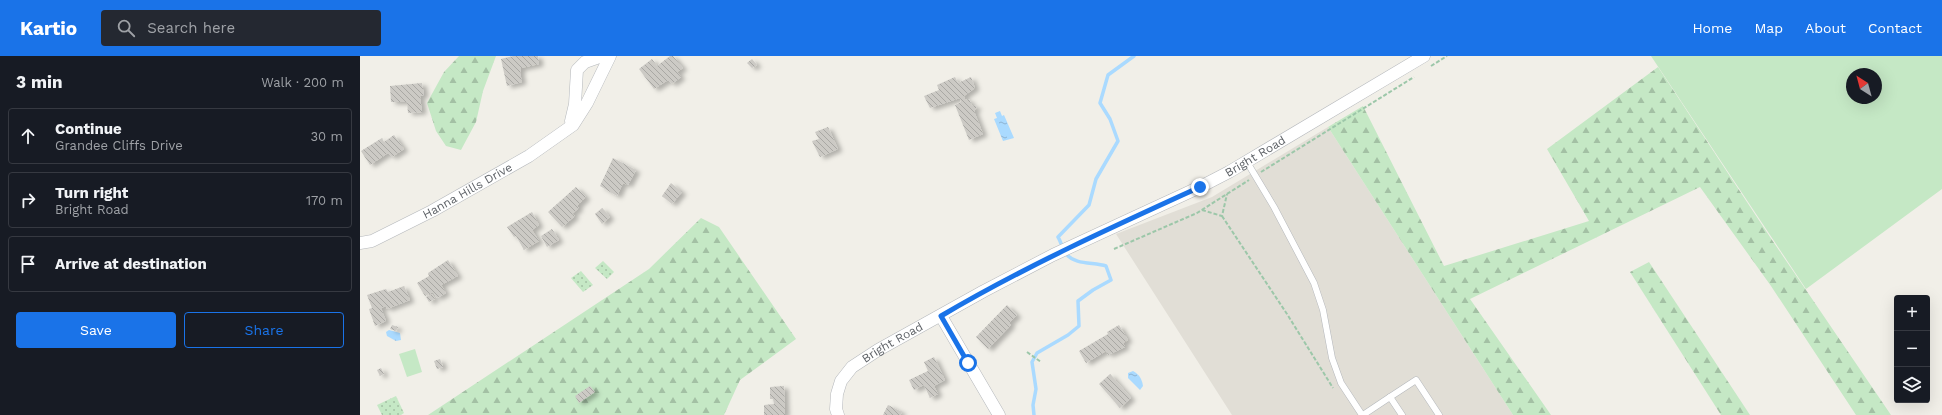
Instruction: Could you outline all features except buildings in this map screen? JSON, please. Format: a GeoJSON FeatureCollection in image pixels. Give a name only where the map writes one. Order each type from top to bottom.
{"type":"FeatureCollection","features":[{"type":"Feature","properties":{"kind":"street"},"geometry":{"type":"LineString","coordinates":[[570,127],[574,109],[578,70],[585,62],[602,56]]}},
{"type":"Feature","properties":{"kind":"street","name":"Hanna Hills Drive"},"geometry":{"type":"LineString","coordinates":[[360,243],[372,241],[432,211],[529,156],[570,127],[588,102],[610,56]]}},
{"type":"Feature","properties":{"kind":"street","name":"Bright Road"},"geometry":{"type":"LineString","coordinates":[[838,415],[836,409],[837,394],[841,381],[852,366],[1053,255],[1200,187],[1247,162],[1424,56]]}},
{"type":"Feature","properties":{"kind":"street"},"geometry":{"type":"LineString","coordinates":[[941,316],[999,415]]}},
{"type":"Feature","properties":{"kind":"lane"},"geometry":{"type":"LineString","coordinates":[[1247,162],[1274,207],[1314,283],[1323,310],[1332,358],[1341,383],[1362,415],[1416,380],[1439,415]]}},
{"type":"Feature","properties":{"kind":"lane"},"geometry":{"type":"LineString","coordinates":[[1390,397],[1402,415]]}},
{"type":"Feature","properties":{"kind":"path"},"geometry":{"type":"LineString","coordinates":[[1427,68],[1447,56]]}},
{"type":"Feature","properties":{"kind":"path"},"geometry":{"type":"LineString","coordinates":[[1114,249],[1202,210],[1420,73]]}},
{"type":"Feature","properties":{"kind":"path"},"geometry":{"type":"LineString","coordinates":[[1222,216],[1227,194]]}},
{"type":"Feature","properties":{"kind":"path"},"geometry":{"type":"LineString","coordinates":[[1202,210],[1222,216],[1287,314],[1335,391]]}},
{"type":"Feature","properties":{"kind":"path"},"geometry":{"type":"LineString","coordinates":[[1027,352],[1041,362]]}},
{"type":"Feature","properties":{"kind":"shaded area"},"geometry":{"type":"Polygon","coordinates":[[[1328,127],[1513,415],[1232,415],[1116,234],[1212,197],[1328,127]]]}},
{"type":"Feature","properties":{"kind":"green space"},"geometry":{"type":"Polygon","coordinates":[[[459,56],[496,56],[483,91],[476,122],[461,150],[446,146],[436,131],[427,103],[444,72],[459,56]]]}},
{"type":"Feature","properties":{"kind":"green space"},"geometry":{"type":"Polygon","coordinates":[[[1651,56],[1942,56],[1942,189],[1806,289],[1651,56]]]}},
{"type":"Feature","properties":{"kind":"green space"},"geometry":{"type":"Polygon","coordinates":[[[1658,67],[1772,240],[1891,415],[1856,415],[1771,286],[1700,187],[1470,299],[1551,415],[1513,415],[1328,127],[1363,106],[1444,266],[1589,221],[1547,149],[1658,67]]]}},
{"type":"Feature","properties":{"kind":"green space"},"geometry":{"type":"Polygon","coordinates":[[[701,218],[719,227],[796,339],[740,380],[724,415],[428,415],[649,269],[701,218]]]}},
{"type":"Feature","properties":{"kind":"green space"},"geometry":{"type":"Polygon","coordinates":[[[603,261],[614,272],[607,279],[595,268],[603,261]]]}},
{"type":"Feature","properties":{"kind":"green space"},"geometry":{"type":"Polygon","coordinates":[[[1649,262],[1750,415],[1721,415],[1630,272],[1649,262]]]}},
{"type":"Feature","properties":{"kind":"green space"},"geometry":{"type":"Polygon","coordinates":[[[581,271],[593,285],[583,292],[571,278],[581,271]]]}},
{"type":"Feature","properties":{"kind":"green space"},"geometry":{"type":"Polygon","coordinates":[[[415,349],[422,372],[407,377],[399,354],[415,349]]]}},
{"type":"Feature","properties":{"kind":"green space"},"geometry":{"type":"Polygon","coordinates":[[[396,396],[404,413],[401,415],[382,415],[377,405],[396,396]]]}},
{"type":"Feature","properties":{"kind":"water"},"geometry":{"type":"Polygon","coordinates":[[[1000,111],[1002,116],[1004,115],[1014,138],[1003,141],[994,119],[997,118],[995,113],[1000,111]]]}},
{"type":"Feature","properties":{"kind":"water"},"geometry":{"type":"Polygon","coordinates":[[[389,330],[400,333],[401,340],[396,341],[387,336],[386,332],[389,330]]]}},
{"type":"Feature","properties":{"kind":"water"},"geometry":{"type":"Polygon","coordinates":[[[1133,371],[1139,375],[1142,381],[1143,386],[1140,390],[1128,378],[1128,373],[1133,371]]]}},
{"type":"Feature","properties":{"kind":"waterway"},"geometry":{"type":"LineString","coordinates":[[1034,415],[1033,405],[1036,389],[1032,362],[1037,353],[1068,335],[1079,326],[1078,301],[1093,290],[1111,280],[1106,266],[1079,262],[1070,258],[1066,254],[1058,237],[1089,205],[1096,179],[1118,141],[1110,119],[1100,103],[1108,75],[1134,56]]}},
{"type":"Feature","properties":{"kind":"route"},"geometry":{"type":"LineString","coordinates":[[968,363],[941,316],[984,291],[1053,255],[1200,187]]}}]}
